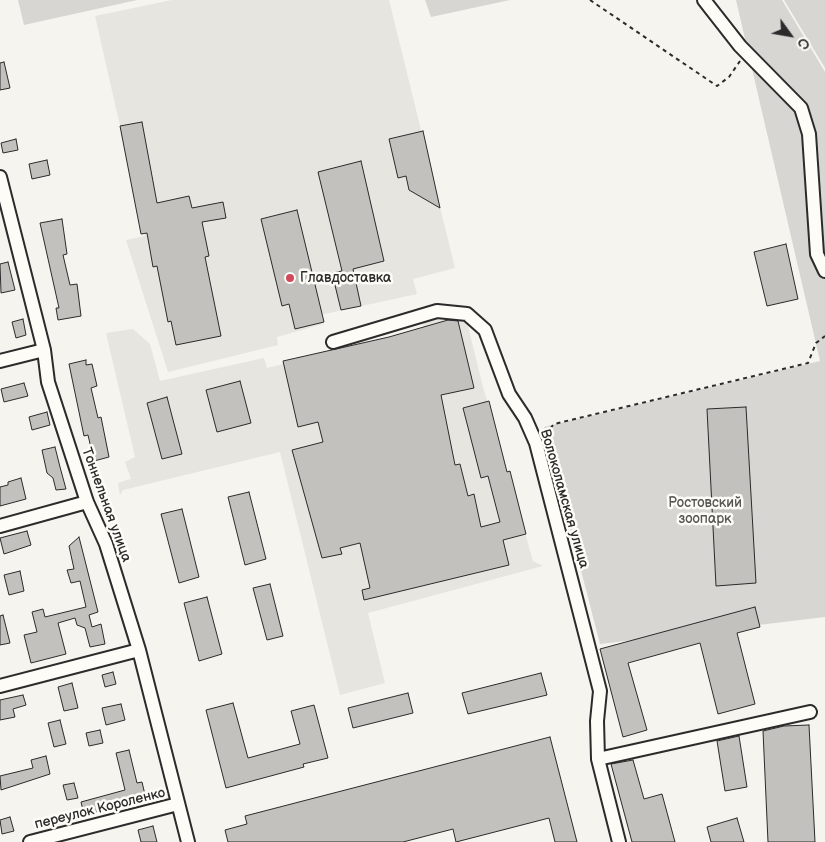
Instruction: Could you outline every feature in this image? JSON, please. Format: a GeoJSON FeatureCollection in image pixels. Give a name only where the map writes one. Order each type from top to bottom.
{"type":"FeatureCollection","features":[{"type":"Feature","properties":{"kind":"street"},"geometry":{"type":"LineString","coordinates":[[704,0],[746,52],[801,108],[809,134],[818,254],[825,270]]}},
{"type":"Feature","properties":{"kind":"street","name":"Тоннельная улица"},"geometry":{"type":"LineString","coordinates":[[0,177],[44,350],[48,382],[87,502],[106,544],[139,650],[188,842]]}},
{"type":"Feature","properties":{"kind":"street","name":"Волоколамская улица"},"geometry":{"type":"LineString","coordinates":[[333,342],[437,311],[467,314],[485,330],[509,394],[524,418],[536,444],[600,691],[597,721],[598,758],[619,842]]}},
{"type":"Feature","properties":{"kind":"street"},"geometry":{"type":"LineString","coordinates":[[0,361],[44,350]]}},
{"type":"Feature","properties":{"kind":"street"},"geometry":{"type":"LineString","coordinates":[[0,526],[87,502]]}},
{"type":"Feature","properties":{"kind":"street"},"geometry":{"type":"LineString","coordinates":[[0,686],[139,650]]}},
{"type":"Feature","properties":{"kind":"street"},"geometry":{"type":"LineString","coordinates":[[598,758],[810,712]]}},
{"type":"Feature","properties":{"kind":"street","name":"переулок Короленко"},"geometry":{"type":"LineString","coordinates":[[30,842],[178,804]]}},
{"type":"Feature","properties":{"kind":"path"},"geometry":{"type":"LineString","coordinates":[[590,0],[717,86],[729,77],[746,52]]}},
{"type":"Feature","properties":{"kind":"path"},"geometry":{"type":"LineString","coordinates":[[536,444],[554,424],[808,363],[816,343],[825,336]]}},
{"type":"Feature","properties":{"kind":"shaded area"},"geometry":{"type":"Polygon","coordinates":[[[172,0],[389,0],[455,268],[413,279],[417,294],[320,315],[323,324],[277,337],[278,345],[168,372],[126,240],[145,236],[95,16],[172,0]]]}},
{"type":"Feature","properties":{"kind":"shaded area"},"geometry":{"type":"Polygon","coordinates":[[[465,314],[483,387],[533,561],[543,566],[368,613],[385,683],[340,695],[280,452],[123,490],[120,495],[118,483],[131,479],[125,462],[135,457],[106,333],[133,329],[150,344],[160,381],[264,358],[267,368],[423,328],[424,321],[465,314]]]}},
{"type":"Feature","properties":{"kind":"green space"},"geometry":{"type":"Polygon","coordinates":[[[18,0],[137,0],[24,25],[18,0]]]}},
{"type":"Feature","properties":{"kind":"green space"},"geometry":{"type":"Polygon","coordinates":[[[425,0],[510,0],[431,17],[425,0]]]}},
{"type":"Feature","properties":{"kind":"green space","name":"Ростовский зоопарк"},"geometry":{"type":"Polygon","coordinates":[[[736,0],[782,0],[825,72],[825,617],[600,644],[544,427],[820,361],[736,0]]]}},
{"type":"Feature","properties":{"kind":"green space"},"geometry":{"type":"Polygon","coordinates":[[[784,0],[825,0],[825,68],[784,0]]]}},
{"type":"Feature","properties":{"kind":"building"},"geometry":{"type":"Polygon","coordinates":[[[4,62],[10,88],[0,90],[0,63],[4,62]]]}},
{"type":"Feature","properties":{"kind":"building"},"geometry":{"type":"Polygon","coordinates":[[[142,122],[157,203],[189,196],[192,208],[223,202],[226,218],[202,222],[209,256],[205,257],[221,336],[176,345],[171,321],[168,322],[157,266],[153,267],[147,233],[141,234],[120,126],[142,122]]]}},
{"type":"Feature","properties":{"kind":"building"},"geometry":{"type":"Polygon","coordinates":[[[423,131],[440,208],[409,190],[406,176],[398,178],[389,139],[423,131]]]}},
{"type":"Feature","properties":{"kind":"building"},"geometry":{"type":"Polygon","coordinates":[[[16,139],[18,150],[3,153],[1,143],[16,139]]]}},
{"type":"Feature","properties":{"kind":"building"},"geometry":{"type":"Polygon","coordinates":[[[47,160],[50,175],[32,179],[29,164],[47,160]]]}},
{"type":"Feature","properties":{"kind":"building"},"geometry":{"type":"Polygon","coordinates":[[[361,161],[384,261],[353,269],[361,306],[341,310],[332,273],[342,271],[318,172],[361,161]]]}},
{"type":"Feature","properties":{"kind":"building"},"geometry":{"type":"Polygon","coordinates":[[[297,210],[324,322],[295,329],[289,304],[282,306],[261,219],[297,210]]]}},
{"type":"Feature","properties":{"kind":"building"},"geometry":{"type":"Polygon","coordinates":[[[62,219],[67,254],[63,255],[70,285],[77,284],[81,316],[58,320],[56,308],[59,308],[40,223],[62,219]]]}},
{"type":"Feature","properties":{"kind":"building"},"geometry":{"type":"Polygon","coordinates":[[[786,244],[798,299],[767,306],[754,252],[786,244]]]}},
{"type":"Feature","properties":{"kind":"building"},"geometry":{"type":"Polygon","coordinates":[[[8,262],[15,290],[1,293],[0,264],[8,262]]]}},
{"type":"Feature","properties":{"kind":"building"},"geometry":{"type":"Polygon","coordinates":[[[23,319],[26,335],[16,338],[12,322],[23,319]]]}},
{"type":"Feature","properties":{"kind":"building"},"geometry":{"type":"Polygon","coordinates":[[[448,320],[458,321],[474,388],[441,395],[455,465],[460,464],[468,496],[474,494],[481,527],[500,522],[488,476],[481,478],[463,408],[489,401],[507,472],[510,471],[526,534],[503,540],[509,565],[364,600],[362,590],[370,588],[360,543],[340,548],[342,554],[322,558],[292,450],[323,442],[318,422],[298,427],[283,361],[389,337],[448,320]]]}},
{"type":"Feature","properties":{"kind":"building"},"geometry":{"type":"Polygon","coordinates":[[[86,360],[86,365],[92,364],[97,386],[91,388],[98,418],[101,417],[109,457],[94,461],[88,435],[84,436],[69,364],[86,360]]]}},
{"type":"Feature","properties":{"kind":"building"},"geometry":{"type":"Polygon","coordinates":[[[240,381],[251,423],[217,432],[206,390],[240,381]]]}},
{"type":"Feature","properties":{"kind":"building"},"geometry":{"type":"Polygon","coordinates":[[[24,383],[28,396],[4,402],[1,389],[24,383]]]}},
{"type":"Feature","properties":{"kind":"building"},"geometry":{"type":"Polygon","coordinates":[[[167,397],[182,454],[162,459],[147,403],[167,397]]]}},
{"type":"Feature","properties":{"kind":"building"},"geometry":{"type":"Polygon","coordinates":[[[746,407],[756,583],[716,586],[707,409],[746,407]]]}},
{"type":"Feature","properties":{"kind":"building"},"geometry":{"type":"Polygon","coordinates":[[[47,412],[50,425],[32,430],[29,417],[47,412]]]}},
{"type":"Feature","properties":{"kind":"building"},"geometry":{"type":"Polygon","coordinates":[[[55,447],[66,489],[56,490],[53,478],[47,473],[42,450],[55,447]]]}},
{"type":"Feature","properties":{"kind":"building"},"geometry":{"type":"Polygon","coordinates":[[[21,478],[26,499],[0,506],[0,487],[21,478]]]}},
{"type":"Feature","properties":{"kind":"building"},"geometry":{"type":"Polygon","coordinates":[[[249,492],[266,559],[245,565],[228,497],[249,492]]]}},
{"type":"Feature","properties":{"kind":"building"},"geometry":{"type":"Polygon","coordinates":[[[182,509],[199,577],[179,583],[161,514],[182,509]]]}},
{"type":"Feature","properties":{"kind":"building"},"geometry":{"type":"Polygon","coordinates":[[[27,531],[31,545],[4,554],[0,538],[27,531]]]}},
{"type":"Feature","properties":{"kind":"building"},"geometry":{"type":"Polygon","coordinates":[[[79,537],[98,612],[89,615],[92,627],[101,624],[105,644],[90,647],[85,628],[77,625],[75,618],[58,623],[66,654],[31,663],[24,635],[37,632],[32,612],[43,609],[45,617],[86,607],[80,581],[71,583],[67,570],[74,569],[69,546],[79,537]]]}},
{"type":"Feature","properties":{"kind":"building"},"geometry":{"type":"Polygon","coordinates":[[[20,571],[24,591],[9,595],[4,575],[20,571]]]}},
{"type":"Feature","properties":{"kind":"building"},"geometry":{"type":"Polygon","coordinates":[[[270,584],[283,636],[267,640],[253,588],[270,584]]]}},
{"type":"Feature","properties":{"kind":"building"},"geometry":{"type":"Polygon","coordinates":[[[207,597],[222,654],[199,661],[184,603],[207,597]]]}},
{"type":"Feature","properties":{"kind":"building"},"geometry":{"type":"Polygon","coordinates":[[[755,607],[760,627],[737,633],[755,704],[718,714],[700,643],[628,663],[647,730],[623,737],[600,649],[755,607]]]}},
{"type":"Feature","properties":{"kind":"building"},"geometry":{"type":"Polygon","coordinates":[[[3,615],[10,643],[0,645],[0,616],[3,615]]]}},
{"type":"Feature","properties":{"kind":"building"},"geometry":{"type":"Polygon","coordinates":[[[113,672],[116,684],[105,687],[102,675],[113,672]]]}},
{"type":"Feature","properties":{"kind":"building"},"geometry":{"type":"Polygon","coordinates":[[[541,673],[547,695],[468,714],[462,693],[541,673]]]}},
{"type":"Feature","properties":{"kind":"building"},"geometry":{"type":"Polygon","coordinates":[[[72,683],[78,708],[64,711],[58,687],[72,683]]]}},
{"type":"Feature","properties":{"kind":"building"},"geometry":{"type":"Polygon","coordinates":[[[408,693],[413,713],[353,728],[348,708],[408,693]]]}},
{"type":"Feature","properties":{"kind":"building"},"geometry":{"type":"Polygon","coordinates":[[[23,695],[26,705],[13,709],[15,717],[0,720],[0,700],[23,695]]]}},
{"type":"Feature","properties":{"kind":"building"},"geometry":{"type":"Polygon","coordinates":[[[233,703],[248,758],[300,744],[291,711],[314,705],[328,758],[303,764],[304,767],[226,788],[206,710],[233,703]]]}},
{"type":"Feature","properties":{"kind":"building"},"geometry":{"type":"Polygon","coordinates":[[[121,704],[125,720],[106,725],[102,708],[121,704]]]}},
{"type":"Feature","properties":{"kind":"building"},"geometry":{"type":"Polygon","coordinates":[[[60,720],[66,744],[54,747],[48,723],[60,720]]]}},
{"type":"Feature","properties":{"kind":"building"},"geometry":{"type":"Polygon","coordinates":[[[809,725],[815,842],[768,842],[763,731],[784,726],[809,725]]]}},
{"type":"Feature","properties":{"kind":"building"},"geometry":{"type":"Polygon","coordinates":[[[100,730],[103,743],[89,746],[86,733],[100,730]]]}},
{"type":"Feature","properties":{"kind":"building"},"geometry":{"type":"Polygon","coordinates":[[[739,736],[747,787],[725,791],[717,741],[739,736]]]}},
{"type":"Feature","properties":{"kind":"building"},"geometry":{"type":"Polygon","coordinates":[[[550,737],[577,842],[555,842],[549,818],[456,842],[453,829],[403,842],[228,842],[225,830],[247,824],[245,816],[550,737]]]}},
{"type":"Feature","properties":{"kind":"building"},"geometry":{"type":"Polygon","coordinates":[[[129,750],[137,783],[142,782],[146,799],[84,815],[81,802],[125,790],[116,753],[129,750]]]}},
{"type":"Feature","properties":{"kind":"building"},"geometry":{"type":"Polygon","coordinates":[[[46,756],[50,774],[1,790],[0,776],[33,768],[31,760],[46,756]]]}},
{"type":"Feature","properties":{"kind":"building"},"geometry":{"type":"Polygon","coordinates":[[[633,760],[644,799],[662,794],[675,842],[632,842],[611,764],[633,760]]]}},
{"type":"Feature","properties":{"kind":"building"},"geometry":{"type":"Polygon","coordinates":[[[74,783],[78,798],[67,800],[63,785],[74,783]]]}},
{"type":"Feature","properties":{"kind":"building"},"geometry":{"type":"Polygon","coordinates":[[[10,817],[14,831],[2,834],[0,820],[10,817]]]}},
{"type":"Feature","properties":{"kind":"building"},"geometry":{"type":"Polygon","coordinates":[[[737,818],[744,842],[711,842],[707,827],[737,818]]]}},
{"type":"Feature","properties":{"kind":"building"},"geometry":{"type":"Polygon","coordinates":[[[153,826],[157,842],[141,842],[138,830],[153,826]]]}},
{"type":"Feature","properties":{"kind":"place","name":"Главдоставка"},"geometry":{"type":"Point","coordinates":[290,278]}}]}
